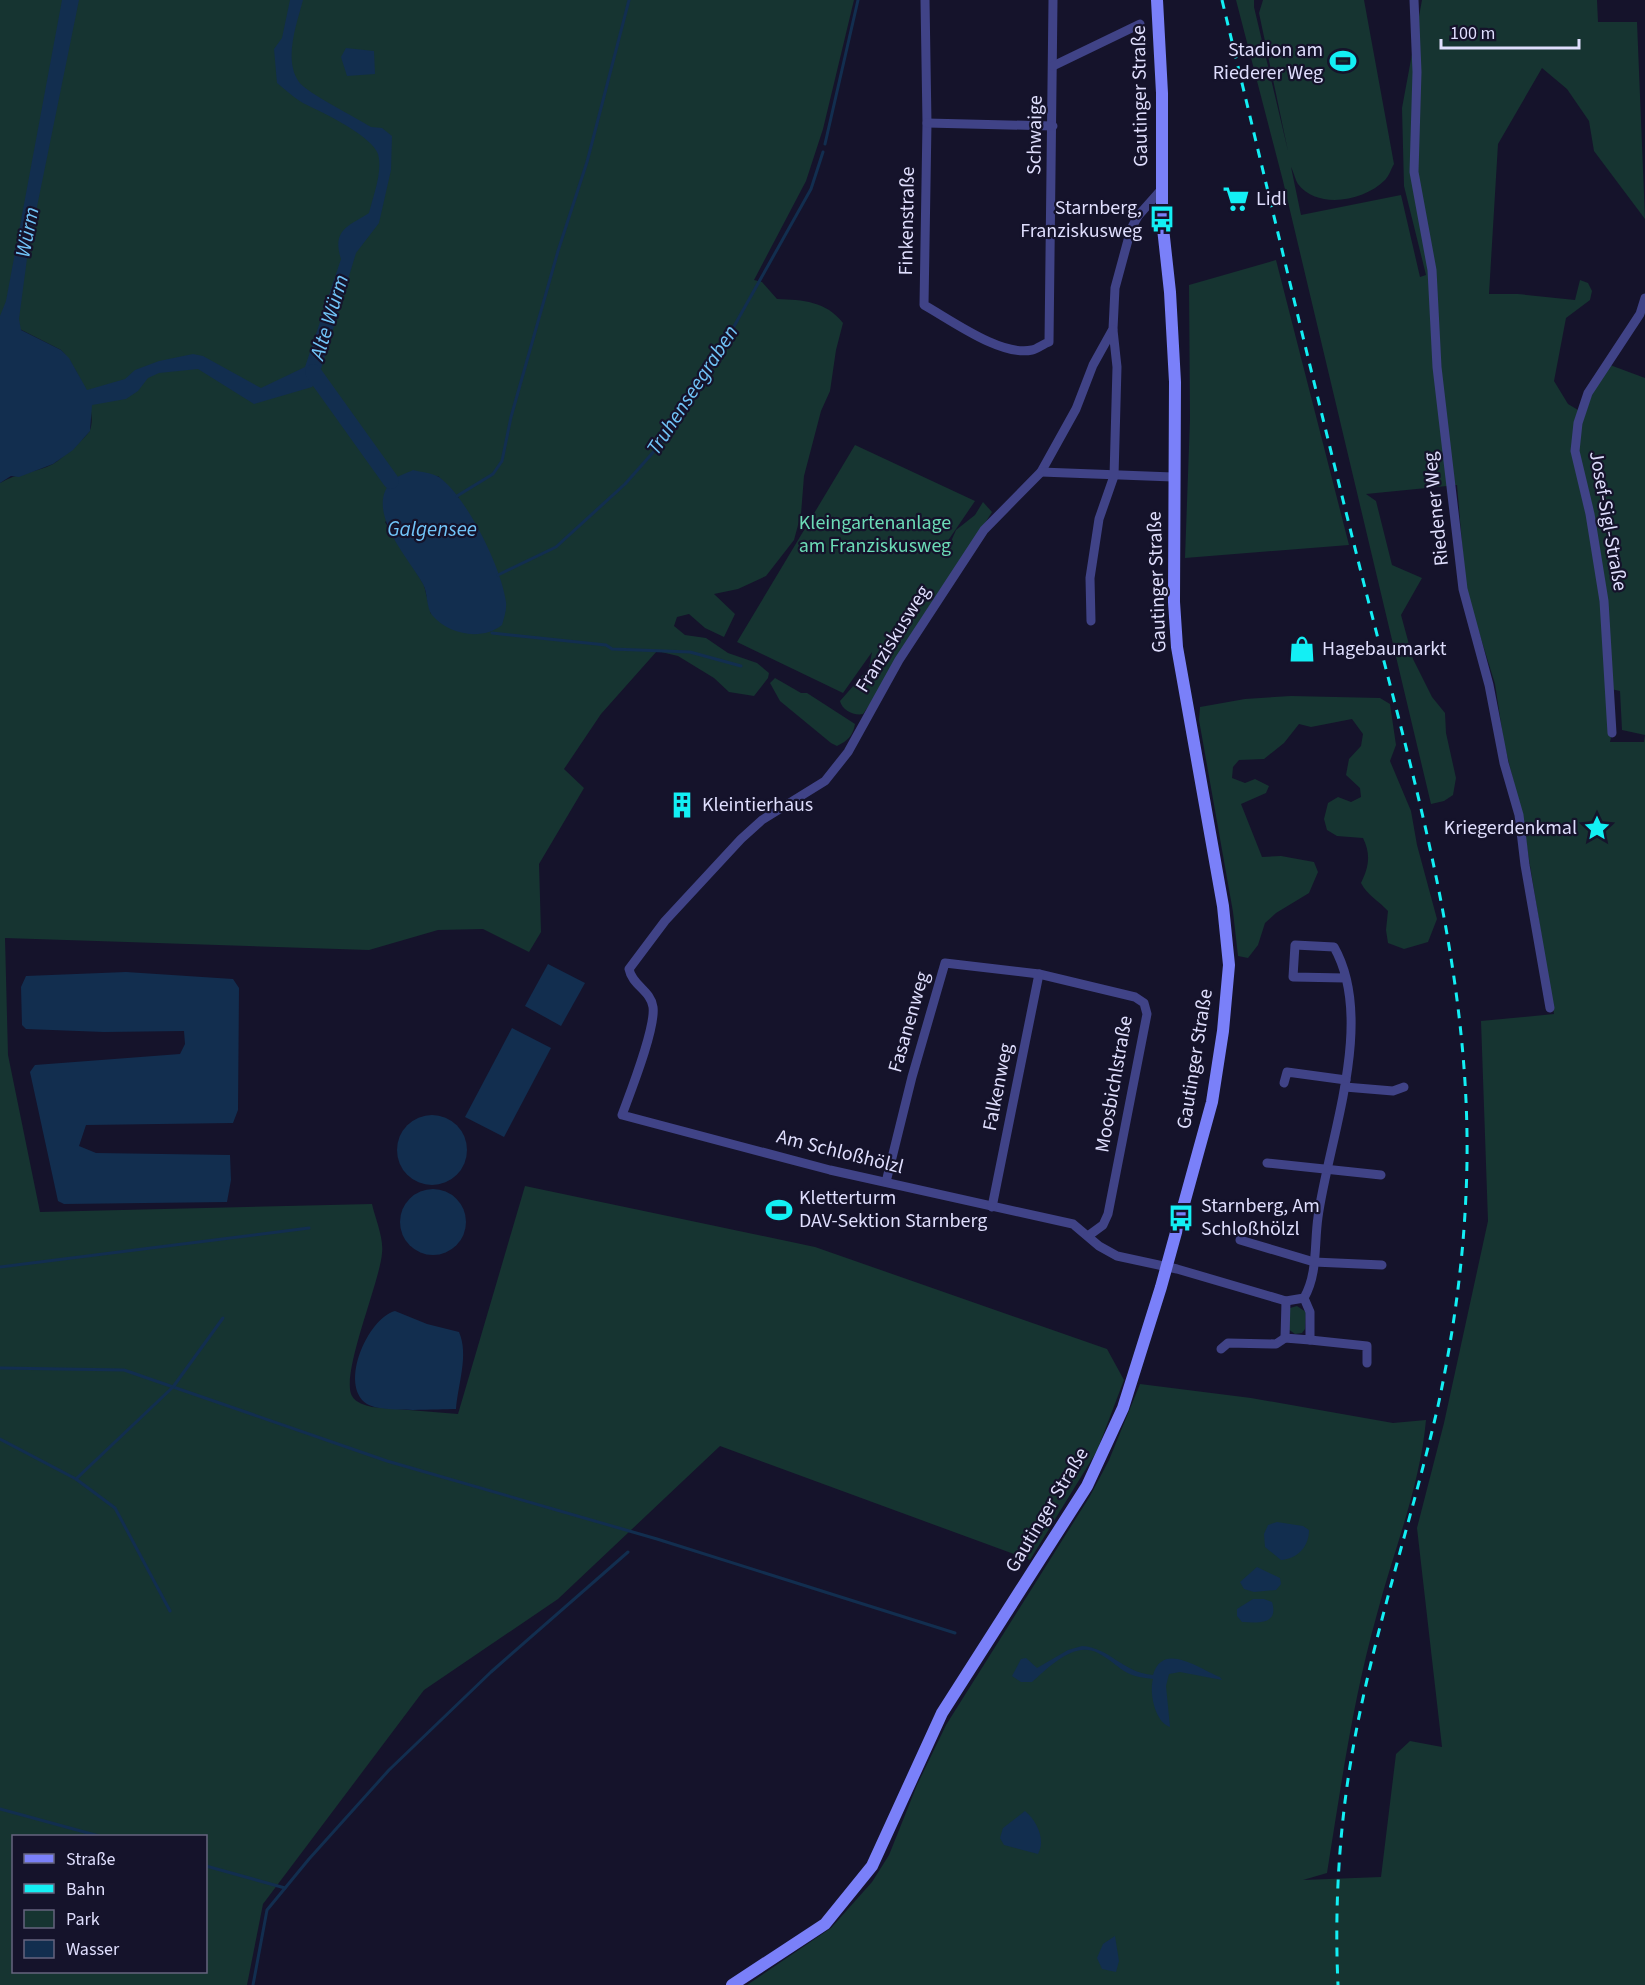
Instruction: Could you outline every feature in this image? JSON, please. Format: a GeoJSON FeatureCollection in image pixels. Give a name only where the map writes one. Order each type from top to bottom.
{"type":"FeatureCollection","features":[{"type":"Feature","properties":{"kind":"main road","name":"Gautinger Straße"},"geometry":{"type":"LineString","coordinates":[[732,1985],[825,1924],[872,1866],[942,1713],[1056,1539],[1100,1461],[1123,1408],[1166,1267],[1212,1102],[1223,1031],[1229,965],[1222,906],[1177,647],[1173,477],[1174,382],[1170,292],[1161,190],[1162,93],[1157,0]]}},
{"type":"Feature","properties":{"kind":"street","name":"Finkenstraße"},"geometry":{"type":"LineString","coordinates":[[925,0],[927,123],[924,305],[999,347],[1032,350],[1049,342]]}},
{"type":"Feature","properties":{"kind":"street","name":"Schwaige"},"geometry":{"type":"LineString","coordinates":[[1049,342],[1053,0]]}},
{"type":"Feature","properties":{"kind":"street","name":"Riedener Weg"},"geometry":{"type":"LineString","coordinates":[[1414,0],[1417,72],[1414,172],[1432,270],[1437,367],[1463,589],[1489,685],[1504,763],[1519,815],[1525,865],[1550,1008]]}},
{"type":"Feature","properties":{"kind":"street"},"geometry":{"type":"LineString","coordinates":[[1053,66],[1140,24]]}},
{"type":"Feature","properties":{"kind":"street"},"geometry":{"type":"LineString","coordinates":[[927,123],[1053,126]]}},
{"type":"Feature","properties":{"kind":"street","name":"Franziskusweg"},"geometry":{"type":"LineString","coordinates":[[647,993],[631,979],[629,969],[665,921],[741,839],[762,820],[825,781],[848,752],[899,660],[984,530],[1041,472],[1076,409],[1094,365],[1113,329],[1115,288],[1131,229],[1138,216],[1161,190]]}},
{"type":"Feature","properties":{"kind":"street","name":"Josef-Sigl-Straße"},"geometry":{"type":"LineString","coordinates":[[1612,733],[1604,601],[1590,514],[1575,451],[1578,423],[1588,393],[1642,315],[1645,298]]}},
{"type":"Feature","properties":{"kind":"street"},"geometry":{"type":"LineString","coordinates":[[1091,621],[1090,578],[1099,519],[1114,476],[1117,367],[1113,329]]}},
{"type":"Feature","properties":{"kind":"street"},"geometry":{"type":"LineString","coordinates":[[1041,472],[1173,477]]}},
{"type":"Feature","properties":{"kind":"street"},"geometry":{"type":"LineString","coordinates":[[1304,1298],[1311,1285],[1318,1216],[1345,1083],[1350,1021],[1345,978],[1341,959],[1334,947],[1295,945],[1293,977],[1345,978]]}},
{"type":"Feature","properties":{"kind":"street","name":"Fasanenweg"},"geometry":{"type":"LineString","coordinates":[[886,1182],[912,1077],[945,963],[1038,974]]}},
{"type":"Feature","properties":{"kind":"street","name":"Falkenweg"},"geometry":{"type":"LineString","coordinates":[[992,1207],[1038,974]]}},
{"type":"Feature","properties":{"kind":"street","name":"Moosbichlstraße"},"geometry":{"type":"LineString","coordinates":[[1038,974],[1135,997],[1144,1003],[1147,1014],[1108,1215],[1103,1225],[1088,1236]]}},
{"type":"Feature","properties":{"kind":"street","name":"Am Schloßhölzl"},"geometry":{"type":"LineString","coordinates":[[647,993],[653,1006],[651,1018],[637,1077],[621,1115],[886,1182],[1073,1224],[1117,1256],[1166,1267],[1286,1301]]}},
{"type":"Feature","properties":{"kind":"street"},"geometry":{"type":"LineString","coordinates":[[1284,1083],[1287,1072],[1393,1091],[1404,1087]]}},
{"type":"Feature","properties":{"kind":"street"},"geometry":{"type":"LineString","coordinates":[[1267,1163],[1381,1175]]}},
{"type":"Feature","properties":{"kind":"street"},"geometry":{"type":"LineString","coordinates":[[1240,1240],[1314,1262],[1383,1265]]}},
{"type":"Feature","properties":{"kind":"street"},"geometry":{"type":"LineString","coordinates":[[1285,1338],[1286,1301],[1304,1298]]}},
{"type":"Feature","properties":{"kind":"street"},"geometry":{"type":"LineString","coordinates":[[1304,1298],[1310,1312],[1310,1340]]}},
{"type":"Feature","properties":{"kind":"street"},"geometry":{"type":"LineString","coordinates":[[1221,1349],[1228,1343],[1276,1344],[1285,1338],[1310,1340],[1367,1346],[1367,1363]]}},
{"type":"Feature","properties":{"kind":"green space"},"geometry":{"type":"Polygon","coordinates":[[[0,0],[854,0],[823,129],[806,181],[754,280],[762,282],[777,299],[805,301],[822,306],[843,323],[836,350],[830,391],[821,411],[804,476],[801,514],[794,540],[766,576],[738,589],[714,594],[735,614],[724,637],[705,628],[689,614],[677,617],[674,626],[685,635],[706,638],[728,653],[757,663],[769,673],[768,678],[754,696],[729,692],[714,678],[678,656],[657,651],[601,714],[564,769],[584,788],[539,864],[541,932],[529,952],[483,929],[438,930],[369,950],[5,938],[8,1055],[40,1212],[372,1204],[381,1235],[382,1253],[351,1369],[350,1385],[352,1396],[358,1402],[372,1407],[458,1414],[525,1186],[815,1247],[1107,1349],[1124,1380],[1097,1451],[1030,1560],[720,1446],[558,1599],[424,1690],[263,1904],[247,1985],[0,1985],[0,483],[56,462],[90,430],[92,421],[88,399],[79,376],[61,350],[0,319],[0,0]],[[438,476],[385,522],[424,585],[431,614],[459,498],[438,476]]]}},
{"type":"Feature","properties":{"kind":"green space"},"geometry":{"type":"Polygon","coordinates":[[[1236,0],[1254,0],[1288,151],[1259,13],[1263,0],[1364,0],[1394,164],[1386,178],[1376,187],[1341,200],[1329,200],[1307,192],[1298,184],[1291,167],[1301,215],[1401,195],[1420,277],[1426,275],[1404,186],[1402,108],[1422,0],[1597,0],[1598,22],[1637,22],[1645,219],[1594,151],[1589,121],[1567,89],[1542,68],[1498,144],[1489,294],[1518,294],[1575,300],[1580,280],[1588,283],[1592,291],[1590,300],[1566,318],[1554,381],[1568,404],[1583,413],[1589,394],[1610,365],[1645,378],[1645,735],[1645,1985],[747,1985],[831,1928],[872,1882],[889,1855],[917,1785],[946,1725],[1090,1496],[1109,1460],[1140,1384],[1251,1398],[1393,1423],[1426,1420],[1412,1494],[1361,1678],[1327,1873],[1303,1880],[1381,1877],[1396,1754],[1410,1741],[1442,1747],[1417,1528],[1444,1423],[1488,1221],[1481,1021],[1554,1014],[1522,816],[1504,743],[1495,684],[1466,590],[1457,485],[1366,494],[1376,501],[1392,565],[1422,578],[1401,615],[1413,659],[1432,697],[1445,713],[1446,733],[1456,778],[1453,795],[1444,801],[1431,804],[1283,181],[1236,0]],[[1611,689],[1612,733],[1610,742],[1644,742],[1645,735],[1622,730],[1620,691],[1611,689]]]}},
{"type":"Feature","properties":{"kind":"green space"},"geometry":{"type":"Polygon","coordinates":[[[1276,260],[1349,545],[1185,558],[1190,419],[1189,285],[1276,260]]]}},
{"type":"Feature","properties":{"kind":"green space","name":"Kleingartenanlage am Franziskusweg"},"geometry":{"type":"Polygon","coordinates":[[[855,445],[975,501],[941,551],[949,546],[956,530],[975,515],[983,502],[992,512],[863,714],[846,710],[840,701],[869,668],[872,652],[843,693],[737,642],[855,445]]]}},
{"type":"Feature","properties":{"kind":"green space"},"geometry":{"type":"Polygon","coordinates":[[[775,678],[801,693],[807,693],[855,724],[849,738],[837,746],[831,743],[780,701],[770,683],[775,678]]]}},
{"type":"Feature","properties":{"kind":"green space"},"geometry":{"type":"Polygon","coordinates":[[[1291,696],[1380,698],[1390,704],[1396,745],[1390,761],[1411,811],[1417,845],[1437,919],[1428,942],[1404,949],[1388,943],[1386,930],[1388,911],[1361,883],[1368,860],[1363,838],[1337,836],[1327,830],[1324,819],[1328,803],[1338,797],[1351,802],[1361,797],[1360,788],[1346,775],[1349,759],[1361,746],[1363,734],[1352,719],[1311,727],[1299,724],[1284,743],[1264,759],[1239,760],[1233,767],[1232,778],[1245,783],[1255,779],[1269,786],[1266,793],[1241,804],[1262,857],[1281,856],[1314,862],[1318,872],[1309,893],[1276,913],[1265,923],[1258,945],[1248,958],[1238,956],[1233,912],[1199,720],[1200,707],[1245,699],[1291,696]]]}},
{"type":"Feature","properties":{"kind":"green space"},"geometry":{"type":"Polygon","coordinates":[[[1297,1306],[1306,1312],[1305,1329],[1302,1333],[1295,1334],[1288,1329],[1287,1316],[1290,1308],[1297,1306]]]}},
{"type":"Feature","properties":{"kind":"water"},"geometry":{"type":"Polygon","coordinates":[[[62,0],[79,0],[28,251],[19,319],[21,330],[61,350],[69,358],[87,390],[125,379],[135,370],[159,361],[193,354],[203,356],[261,388],[305,367],[341,259],[339,241],[341,234],[344,229],[369,213],[375,192],[379,161],[374,147],[367,140],[335,119],[295,98],[277,83],[274,49],[282,38],[290,0],[303,0],[292,52],[294,73],[299,82],[333,105],[371,127],[382,128],[392,136],[391,170],[379,223],[356,253],[318,379],[312,387],[254,404],[198,369],[159,373],[148,378],[138,391],[126,399],[92,405],[90,431],[73,450],[53,464],[19,477],[11,476],[0,483],[0,316],[6,301],[62,0]]]}},
{"type":"Feature","properties":{"kind":"water"},"geometry":{"type":"Polygon","coordinates":[[[346,48],[374,51],[375,74],[347,76],[341,57],[346,48]]]}},
{"type":"Feature","properties":{"kind":"water","name":"Galgensee"},"geometry":{"type":"Polygon","coordinates":[[[413,470],[439,477],[450,487],[461,500],[482,535],[498,571],[506,602],[502,625],[494,630],[466,634],[447,627],[430,612],[423,584],[392,534],[383,506],[384,493],[392,481],[413,470]]]}},
{"type":"Feature","properties":{"kind":"water"},"geometry":{"type":"Polygon","coordinates":[[[548,964],[585,983],[561,1026],[525,1006],[548,964]]]}},
{"type":"Feature","properties":{"kind":"water"},"geometry":{"type":"Polygon","coordinates":[[[126,972],[233,979],[239,988],[238,1110],[233,1123],[86,1125],[79,1146],[96,1153],[230,1155],[231,1180],[227,1202],[64,1204],[58,1201],[30,1072],[35,1065],[180,1054],[185,1044],[184,1031],[104,1032],[26,1029],[22,1025],[21,987],[26,976],[126,972]]]}},
{"type":"Feature","properties":{"kind":"water"},"geometry":{"type":"Polygon","coordinates":[[[512,1028],[551,1048],[504,1137],[465,1117],[512,1028]]]}},
{"type":"Feature","properties":{"kind":"water"},"geometry":{"type":"Polygon","coordinates":[[[432,1115],[445,1118],[457,1125],[464,1137],[467,1150],[464,1163],[457,1175],[445,1182],[432,1185],[419,1182],[407,1175],[400,1163],[397,1150],[400,1137],[407,1125],[419,1118],[432,1115]]]}},
{"type":"Feature","properties":{"kind":"water"},"geometry":{"type":"Polygon","coordinates":[[[433,1189],[446,1192],[456,1199],[463,1209],[466,1222],[463,1235],[456,1245],[446,1252],[433,1255],[420,1252],[410,1245],[403,1235],[400,1222],[403,1209],[410,1199],[420,1192],[433,1189]]]}},
{"type":"Feature","properties":{"kind":"water"},"geometry":{"type":"Polygon","coordinates":[[[395,1311],[427,1324],[459,1332],[463,1360],[456,1409],[384,1409],[367,1404],[359,1395],[355,1382],[360,1353],[375,1326],[385,1316],[395,1311]]]}},
{"type":"Feature","properties":{"kind":"water"},"geometry":{"type":"Polygon","coordinates":[[[1277,1522],[1303,1526],[1309,1530],[1307,1542],[1297,1555],[1281,1560],[1265,1547],[1264,1534],[1268,1525],[1277,1522]]]}},
{"type":"Feature","properties":{"kind":"water"},"geometry":{"type":"Polygon","coordinates":[[[1257,1567],[1280,1578],[1281,1584],[1276,1590],[1254,1592],[1244,1589],[1240,1582],[1257,1567]]]}},
{"type":"Feature","properties":{"kind":"water"},"geometry":{"type":"Polygon","coordinates":[[[1253,1599],[1272,1602],[1273,1615],[1270,1619],[1260,1622],[1242,1622],[1237,1616],[1237,1609],[1253,1599]]]}},
{"type":"Feature","properties":{"kind":"water"},"geometry":{"type":"Polygon","coordinates":[[[1082,1646],[1101,1651],[1142,1673],[1153,1675],[1158,1665],[1165,1660],[1173,1659],[1192,1664],[1222,1680],[1180,1672],[1169,1674],[1166,1686],[1170,1727],[1160,1719],[1154,1706],[1153,1679],[1134,1676],[1098,1653],[1089,1650],[1080,1650],[1062,1657],[1032,1682],[1021,1682],[1012,1676],[1021,1659],[1026,1658],[1037,1668],[1068,1650],[1082,1646]]]}},
{"type":"Feature","properties":{"kind":"water"},"geometry":{"type":"Polygon","coordinates":[[[1025,1811],[1033,1820],[1041,1837],[1038,1854],[1004,1845],[1000,1838],[1003,1828],[1025,1811]]]}},
{"type":"Feature","properties":{"kind":"water"},"geometry":{"type":"Polygon","coordinates":[[[1115,1936],[1119,1961],[1116,1972],[1102,1969],[1097,1958],[1103,1944],[1115,1936]]]}},
{"type":"Feature","properties":{"kind":"waterway"},"geometry":{"type":"LineString","coordinates":[[457,496],[493,474],[502,461],[511,417],[558,251],[587,162],[629,0]]}},
{"type":"Feature","properties":{"kind":"waterway","name":"Truhenseegraben"},"geometry":{"type":"LineString","coordinates":[[825,144],[858,0]]}},
{"type":"Feature","properties":{"kind":"waterway","name":"Truhenseegraben"},"geometry":{"type":"LineString","coordinates":[[498,575],[556,547],[625,484],[657,448],[709,371],[811,189],[823,152]]}},
{"type":"Feature","properties":{"kind":"waterway"},"geometry":{"type":"LineString","coordinates":[[313,372],[391,481]]}},
{"type":"Feature","properties":{"kind":"waterway"},"geometry":{"type":"LineString","coordinates":[[492,633],[606,645],[612,649],[690,652],[741,666]]}},
{"type":"Feature","properties":{"kind":"waterway"},"geometry":{"type":"LineString","coordinates":[[0,1267],[309,1228]]}},
{"type":"Feature","properties":{"kind":"waterway"},"geometry":{"type":"LineString","coordinates":[[76,1479],[173,1387],[223,1318]]}},
{"type":"Feature","properties":{"kind":"waterway"},"geometry":{"type":"LineString","coordinates":[[0,1368],[124,1370],[387,1461],[657,1539],[955,1633]]}},
{"type":"Feature","properties":{"kind":"waterway"},"geometry":{"type":"LineString","coordinates":[[0,1439],[76,1479],[115,1508],[170,1611]]}},
{"type":"Feature","properties":{"kind":"waterway"},"geometry":{"type":"LineString","coordinates":[[253,1985],[267,1910],[309,1859],[389,1770],[491,1672],[628,1552]]}},
{"type":"Feature","properties":{"kind":"waterway"},"geometry":{"type":"LineString","coordinates":[[0,1809],[95,1835]]}},
{"type":"Feature","properties":{"kind":"waterway"},"geometry":{"type":"LineString","coordinates":[[207,1866],[285,1888]]}},
{"type":"Feature","properties":{"kind":"railway"},"geometry":{"type":"LineString","coordinates":[[1222,0],[1438,886],[1452,962],[1467,1116],[1465,1221],[1457,1300],[1448,1353],[1428,1447],[1374,1650],[1350,1763],[1342,1826],[1338,1890],[1338,1985]]}},
{"type":"Feature","properties":{"kind":"place","name":"Stadion am Riederer Weg"},"geometry":{"type":"Point","coordinates":[1343,61]}},
{"type":"Feature","properties":{"kind":"place","name":"Lidl"},"geometry":{"type":"Point","coordinates":[1236,199]}},
{"type":"Feature","properties":{"kind":"place","name":"Starnberg, Franziskusweg"},"geometry":{"type":"Point","coordinates":[1162,219]}},
{"type":"Feature","properties":{"kind":"place","name":"Hagebaumarkt"},"geometry":{"type":"Point","coordinates":[1302,649]}},
{"type":"Feature","properties":{"kind":"place","name":"Kleintierhaus"},"geometry":{"type":"Point","coordinates":[682,805]}},
{"type":"Feature","properties":{"kind":"place","name":"Kriegerdenkmal"},"geometry":{"type":"Point","coordinates":[1597,828]}},
{"type":"Feature","properties":{"kind":"place","name":"Kletterturm DAV-Sektion Starnberg"},"geometry":{"type":"Point","coordinates":[779,1210]}},
{"type":"Feature","properties":{"kind":"place","name":"Starnberg, Am Schloßhölzl"},"geometry":{"type":"Point","coordinates":[1181,1218]}},
{"type":"Feature","properties":{"kind":"water label","name":"Würm"},"geometry":{"type":"Point","coordinates":[27,232]}},
{"type":"Feature","properties":{"kind":"water label","name":"Alte Würm"},"geometry":{"type":"Point","coordinates":[329,317]}}]}
